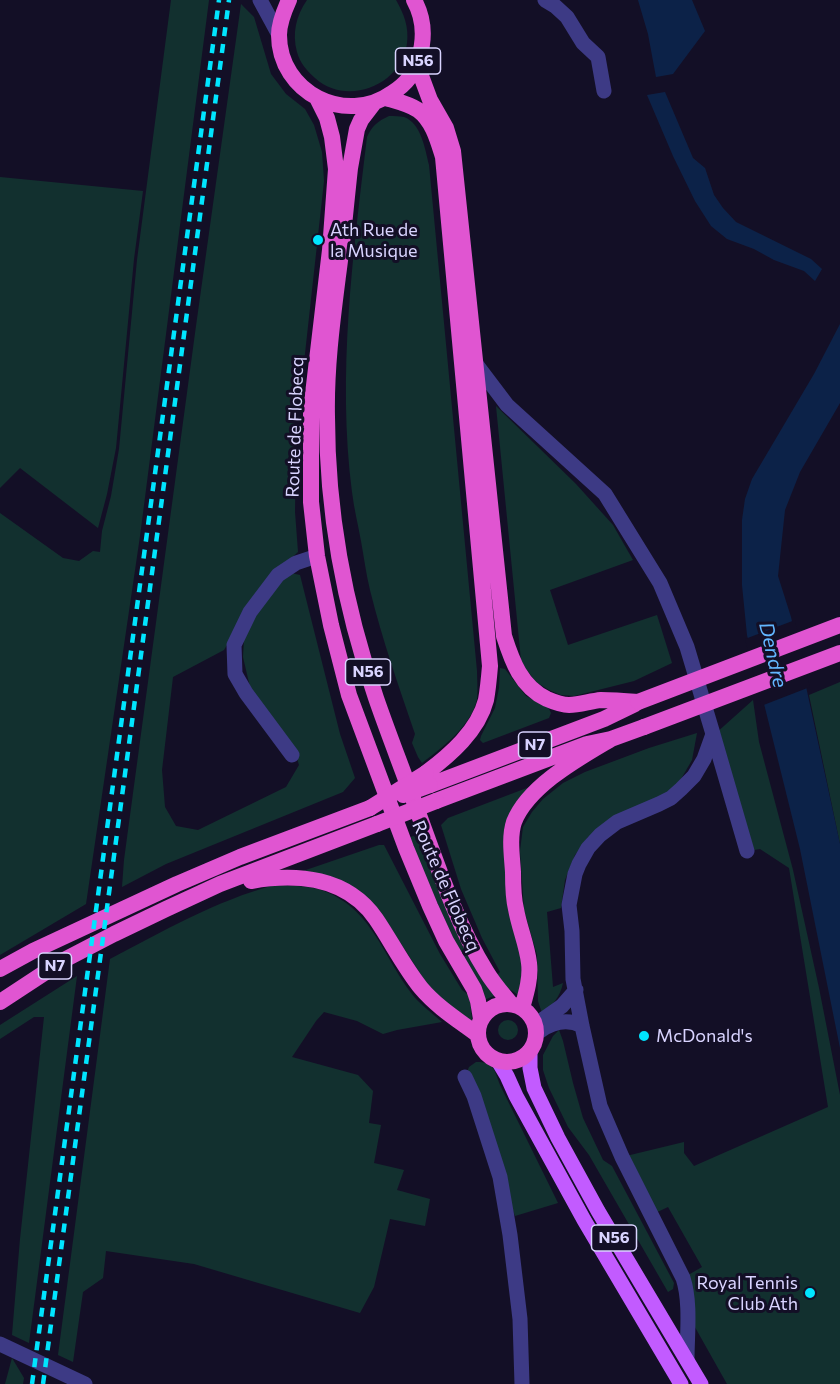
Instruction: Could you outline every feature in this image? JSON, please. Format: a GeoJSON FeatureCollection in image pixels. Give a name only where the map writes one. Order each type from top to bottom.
{"type":"FeatureCollection","features":[{"type":"Feature","properties":{"kind":"highway","name":"N56"},"geometry":{"type":"LineString","coordinates":[[289,0],[282,15],[279,35],[281,50],[290,72],[304,90],[331,104],[345,106],[360,106],[380,100],[399,88],[410,76],[417,65],[424,35],[418,2]]}},
{"type":"Feature","properties":{"kind":"highway"},"geometry":{"type":"LineString","coordinates":[[417,65],[430,100],[446,128],[453,151],[504,636],[511,660],[520,677],[531,688],[542,697],[554,702],[567,705],[601,700],[638,702]]}},
{"type":"Feature","properties":{"kind":"highway","name":"Route de Flobecq"},"geometry":{"type":"LineString","coordinates":[[317,98],[327,118],[336,168],[330,250],[311,411],[311,502],[317,556],[331,625],[350,695],[406,848],[430,906],[446,941],[474,989],[478,1001],[480,1027]]}},
{"type":"Feature","properties":{"kind":"highway"},"geometry":{"type":"LineString","coordinates":[[0,969],[33,951],[240,857],[431,786],[456,748],[470,732],[485,702],[490,666],[443,157],[430,124],[419,111],[405,104],[380,100]]}},
{"type":"Feature","properties":{"kind":"highway","name":"Route de Flobecq"},"geometry":{"type":"LineString","coordinates":[[380,100],[361,120],[354,140],[329,355],[327,416],[335,526],[359,644],[438,865],[461,922],[486,971],[516,1006]]}},
{"type":"Feature","properties":{"kind":"highway","name":"N7"},"geometry":{"type":"LineString","coordinates":[[0,1002],[74,955],[166,909],[220,884],[376,824],[431,786],[604,719],[638,702],[840,625]]}},
{"type":"Feature","properties":{"kind":"highway","name":"N7"},"geometry":{"type":"LineString","coordinates":[[431,786],[610,739],[840,653]]}},
{"type":"Feature","properties":{"kind":"highway"},"geometry":{"type":"LineString","coordinates":[[220,884],[272,877],[303,877],[324,881],[341,888],[359,900],[374,916],[420,986],[432,1000],[480,1027],[487,1012],[494,1007],[502,1004],[516,1006],[529,980],[530,964],[514,904],[511,845],[514,824],[527,802],[556,773],[610,739]]}},
{"type":"Feature","properties":{"kind":"highway","name":"N56"},"geometry":{"type":"LineString","coordinates":[[516,1006],[528,1013],[535,1029],[534,1042],[530,1050]]}},
{"type":"Feature","properties":{"kind":"highway","name":"N56"},"geometry":{"type":"LineString","coordinates":[[480,1027],[481,1046],[488,1055],[498,1060]]}},
{"type":"Feature","properties":{"kind":"highway"},"geometry":{"type":"LineString","coordinates":[[498,1060],[507,1062],[515,1060],[523,1057],[530,1050]]}},
{"type":"Feature","properties":{"kind":"main road","name":"N56"},"geometry":{"type":"LineString","coordinates":[[530,1050],[530,1068],[534,1088],[558,1138],[598,1211],[701,1384]]}},
{"type":"Feature","properties":{"kind":"main road","name":"N56"},"geometry":{"type":"LineString","coordinates":[[498,1060],[584,1220],[681,1384]]}},
{"type":"Feature","properties":{"kind":"street"},"geometry":{"type":"LineString","coordinates":[[260,0],[279,35]]}},
{"type":"Feature","properties":{"kind":"street"},"geometry":{"type":"LineString","coordinates":[[545,0],[567,17],[583,43],[598,57],[604,91]]}},
{"type":"Feature","properties":{"kind":"street"},"geometry":{"type":"LineString","coordinates":[[476,364],[507,405],[605,494],[660,583],[687,647],[747,851]]}},
{"type":"Feature","properties":{"kind":"street"},"geometry":{"type":"LineString","coordinates":[[292,755],[246,693],[235,674],[234,645],[250,612],[278,575],[296,563],[317,556]]}},
{"type":"Feature","properties":{"kind":"street"},"geometry":{"type":"LineString","coordinates":[[687,1360],[688,1301],[683,1278],[622,1157],[600,1106],[573,979],[569,905],[579,864],[588,848],[616,822],[671,798],[681,789],[694,776],[704,759],[713,734]]}},
{"type":"Feature","properties":{"kind":"street"},"geometry":{"type":"LineString","coordinates":[[535,1029],[562,1006],[576,990]]}},
{"type":"Feature","properties":{"kind":"street"},"geometry":{"type":"LineString","coordinates":[[535,1029],[557,1022],[574,1022],[582,1026]]}},
{"type":"Feature","properties":{"kind":"street"},"geometry":{"type":"LineString","coordinates":[[465,1077],[474,1096],[500,1177],[510,1235],[520,1319],[522,1384]]}},
{"type":"Feature","properties":{"kind":"street"},"geometry":{"type":"LineString","coordinates":[[0,1344],[85,1384]]}},
{"type":"Feature","properties":{"kind":"green space"},"geometry":{"type":"Polygon","coordinates":[[[171,0],[209,0],[140,536],[86,904],[0,955],[0,513],[63,558],[79,561],[93,551],[100,552],[102,531],[119,449],[137,260],[171,0]]]}},
{"type":"Feature","properties":{"kind":"green space"},"geometry":{"type":"Polygon","coordinates":[[[307,0],[396,0],[405,21],[407,43],[403,58],[395,70],[384,80],[357,91],[342,91],[328,87],[315,78],[298,56],[295,38],[300,12],[307,0]]]}},
{"type":"Feature","properties":{"kind":"green space"},"geometry":{"type":"Polygon","coordinates":[[[241,4],[254,17],[271,74],[286,94],[305,109],[314,125],[322,152],[324,181],[296,435],[295,512],[298,552],[276,572],[224,650],[173,677],[162,770],[165,807],[176,826],[198,830],[286,787],[299,765],[294,749],[250,687],[243,657],[244,639],[255,612],[276,585],[291,573],[300,575],[340,734],[355,778],[343,792],[166,864],[122,887],[124,860],[241,4]]]}},
{"type":"Feature","properties":{"kind":"green space"},"geometry":{"type":"Polygon","coordinates":[[[389,116],[404,117],[415,125],[424,144],[429,165],[477,671],[477,699],[469,718],[455,735],[422,763],[412,743],[415,734],[385,645],[370,590],[353,498],[348,448],[346,359],[352,270],[367,137],[376,124],[389,116]]]}},
{"type":"Feature","properties":{"kind":"green space"},"geometry":{"type":"Polygon","coordinates":[[[0,177],[143,191],[134,259],[116,448],[98,528],[20,468],[0,488],[0,177]]]}},
{"type":"Feature","properties":{"kind":"green space"},"geometry":{"type":"Polygon","coordinates":[[[496,406],[576,484],[613,525],[633,560],[550,590],[568,645],[657,615],[672,663],[634,681],[574,696],[561,695],[549,690],[536,682],[526,669],[521,660],[496,406]]]}},
{"type":"Feature","properties":{"kind":"green space"},"geometry":{"type":"Polygon","coordinates":[[[500,668],[505,669],[526,696],[548,707],[551,713],[549,718],[483,743],[480,740],[481,736],[495,708],[500,668]]]}},
{"type":"Feature","properties":{"kind":"green space"},"geometry":{"type":"Polygon","coordinates":[[[840,682],[840,844],[809,695],[840,682]]]}},
{"type":"Feature","properties":{"kind":"green space"},"geometry":{"type":"Polygon","coordinates":[[[753,700],[759,742],[793,870],[840,1095],[840,1384],[727,1384],[687,1313],[683,1278],[702,1267],[668,1207],[651,1215],[622,1157],[684,1142],[684,1153],[694,1166],[828,1107],[789,868],[760,849],[747,851],[715,734],[753,700]]]}},
{"type":"Feature","properties":{"kind":"green space"},"geometry":{"type":"Polygon","coordinates":[[[697,733],[692,760],[681,779],[667,795],[588,837],[575,855],[565,880],[561,908],[547,912],[553,987],[563,983],[556,1000],[542,1013],[538,1001],[537,955],[524,910],[520,851],[523,827],[543,799],[563,783],[585,772],[649,748],[697,733]]]}},
{"type":"Feature","properties":{"kind":"green space"},"geometry":{"type":"Polygon","coordinates":[[[532,786],[516,807],[524,956],[520,996],[506,987],[496,976],[500,972],[482,938],[461,889],[441,825],[448,818],[532,786]]]}},
{"type":"Feature","properties":{"kind":"green space"},"geometry":{"type":"Polygon","coordinates":[[[421,833],[496,995],[484,1000],[467,968],[408,838],[421,833]]]}},
{"type":"Feature","properties":{"kind":"green space"},"geometry":{"type":"Polygon","coordinates":[[[384,845],[440,954],[462,990],[470,996],[472,1021],[436,998],[380,911],[303,871],[384,845]]]}},
{"type":"Feature","properties":{"kind":"green space"},"geometry":{"type":"Polygon","coordinates":[[[274,885],[318,889],[342,900],[356,911],[378,939],[406,986],[418,1001],[442,1022],[383,1034],[357,1021],[324,1012],[292,1057],[358,1075],[373,1091],[369,1123],[381,1125],[374,1163],[404,1170],[397,1190],[430,1199],[425,1226],[390,1219],[374,1287],[360,1313],[194,1264],[106,1251],[103,1278],[83,1292],[73,1362],[58,1355],[110,959],[211,908],[274,885]]]}},
{"type":"Feature","properties":{"kind":"green space"},"geometry":{"type":"Polygon","coordinates":[[[77,976],[29,1343],[12,1335],[44,1017],[34,1017],[0,1039],[0,1025],[77,976]]]}},
{"type":"Feature","properties":{"kind":"green space"},"geometry":{"type":"Polygon","coordinates":[[[508,1020],[515,1023],[518,1030],[515,1037],[508,1040],[501,1037],[498,1030],[501,1023],[508,1020]]]}},
{"type":"Feature","properties":{"kind":"green space"},"geometry":{"type":"Polygon","coordinates":[[[559,1030],[583,1118],[603,1160],[612,1166],[674,1283],[673,1289],[668,1292],[589,1155],[568,1127],[549,1088],[543,1070],[543,1055],[553,1036],[559,1030]]]}},
{"type":"Feature","properties":{"kind":"green space"},"geometry":{"type":"Polygon","coordinates":[[[476,1062],[486,1063],[495,1071],[558,1203],[515,1216],[465,1077],[469,1067],[476,1062]]]}},
{"type":"Feature","properties":{"kind":"green space"},"geometry":{"type":"Polygon","coordinates":[[[12,1358],[24,1378],[23,1384],[5,1384],[12,1358]]]}},
{"type":"Feature","properties":{"kind":"water"},"geometry":{"type":"Polygon","coordinates":[[[638,0],[692,0],[705,31],[673,74],[656,77],[648,34],[638,0]]]}},
{"type":"Feature","properties":{"kind":"water"},"geometry":{"type":"Polygon","coordinates":[[[665,92],[693,158],[705,168],[714,195],[723,208],[736,222],[811,259],[822,269],[815,281],[804,271],[727,239],[711,226],[695,201],[673,156],[647,95],[665,92]]]}},
{"type":"Feature","properties":{"kind":"water","name":"Dendre"},"geometry":{"type":"Polygon","coordinates":[[[840,324],[840,403],[800,472],[785,510],[778,576],[791,617],[840,844],[840,1048],[800,849],[747,635],[742,585],[742,520],[745,499],[752,479],[814,374],[840,324]]]}},
{"type":"Feature","properties":{"kind":"pier"},"geometry":{"type":"Polygon","coordinates":[[[795,620],[810,687],[761,706],[745,639],[795,620]]]}},
{"type":"Feature","properties":{"kind":"railway"},"geometry":{"type":"LineString","coordinates":[[32,1384],[219,0]]}},
{"type":"Feature","properties":{"kind":"railway"},"geometry":{"type":"LineString","coordinates":[[43,1384],[229,0]]}},
{"type":"Feature","properties":{"kind":"place","name":"Ath Rue de la Musique"},"geometry":{"type":"Point","coordinates":[318,240]}},
{"type":"Feature","properties":{"kind":"place","name":"McDonald's"},"geometry":{"type":"Point","coordinates":[644,1036]}},
{"type":"Feature","properties":{"kind":"place","name":"Royal Tennis Club Ath"},"geometry":{"type":"Point","coordinates":[810,1293]}}]}
